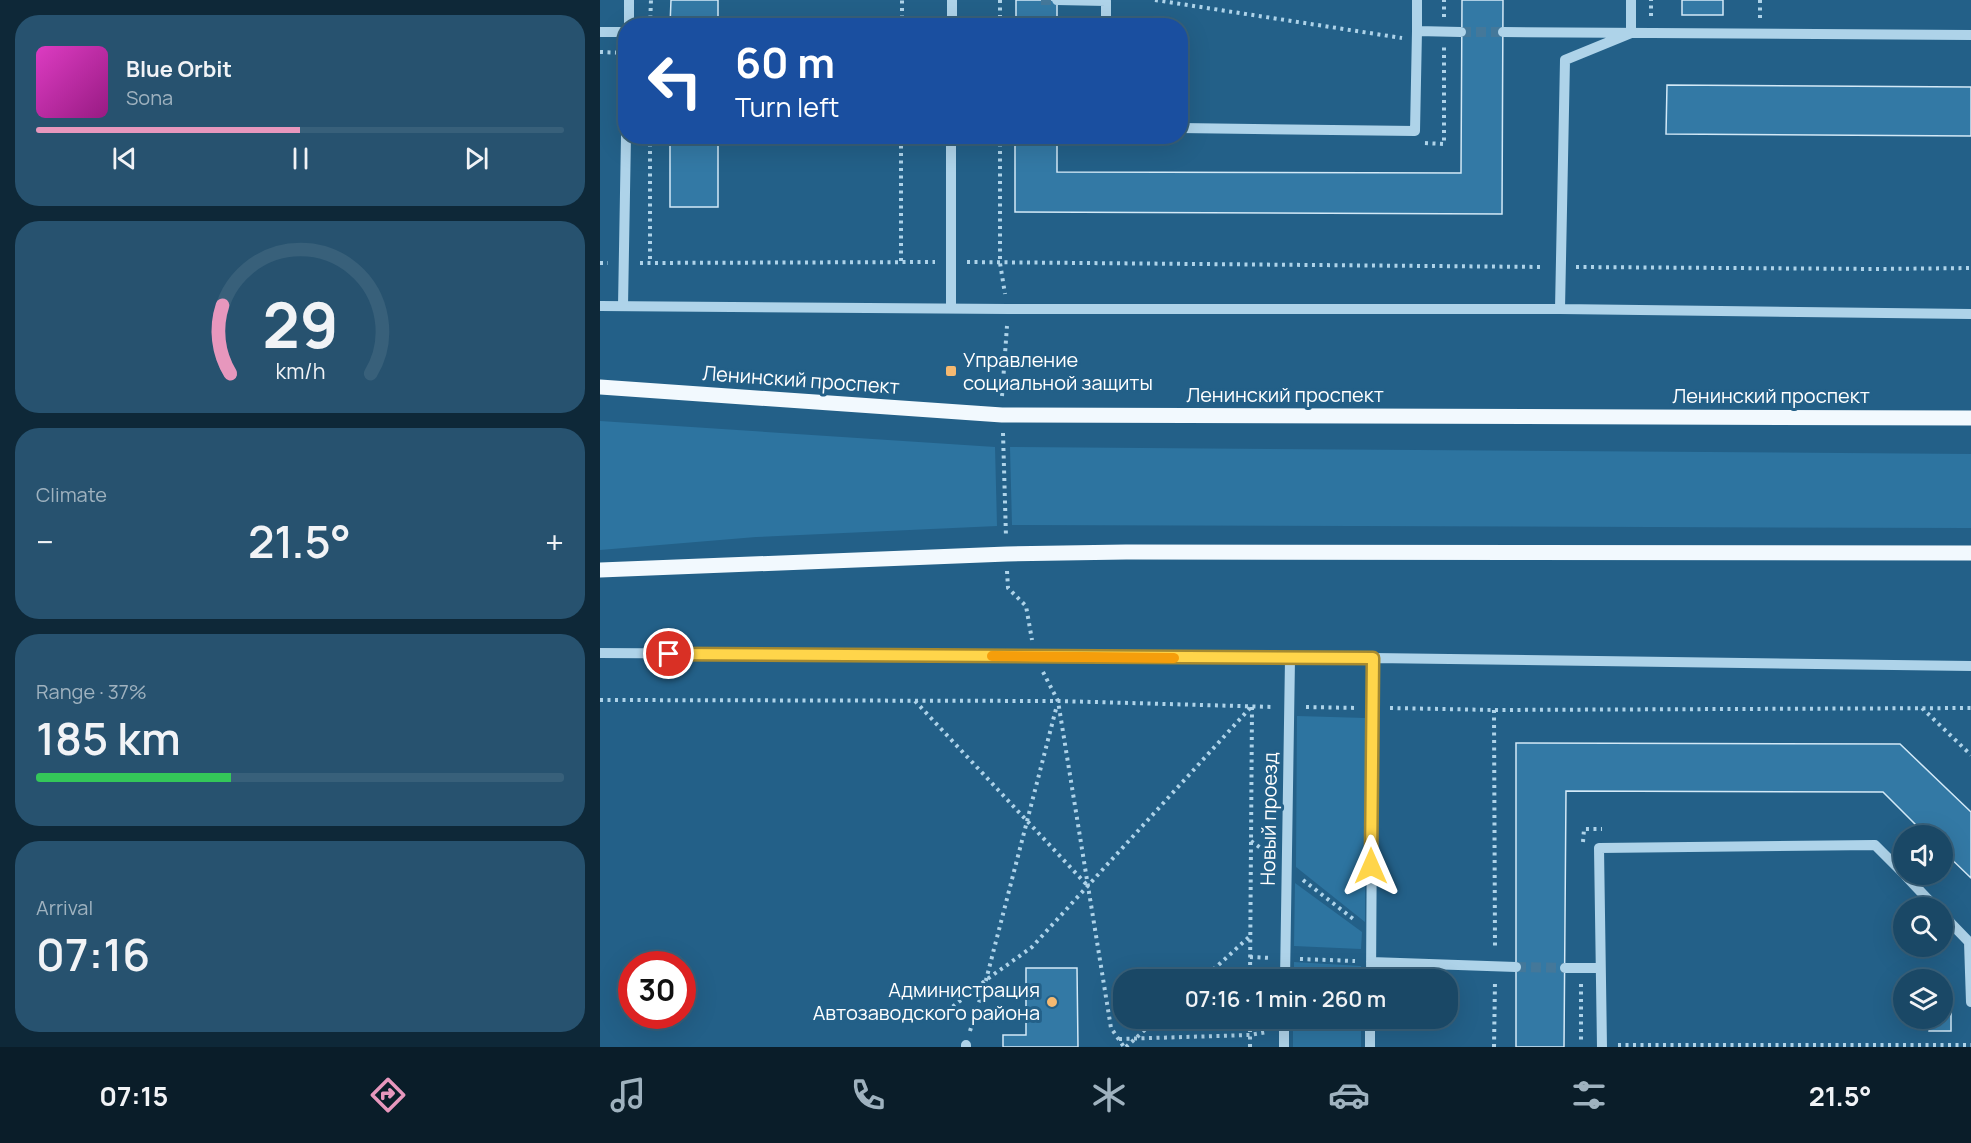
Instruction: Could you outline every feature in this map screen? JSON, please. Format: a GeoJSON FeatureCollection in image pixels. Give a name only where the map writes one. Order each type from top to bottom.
{"type":"FeatureCollection","features":[{"type":"Feature","properties":{"kind":"main road","name":"Ленинский проспект"},"geometry":{"type":"LineString","coordinates":[[600,387],[1002,415],[1971,418]]}},
{"type":"Feature","properties":{"kind":"main road"},"geometry":{"type":"LineString","coordinates":[[600,570],[1007,554],[1126,552],[1971,553]]}},
{"type":"Feature","properties":{"kind":"street"},"geometry":{"type":"LineString","coordinates":[[628,0],[629,18]]}},
{"type":"Feature","properties":{"kind":"street"},"geometry":{"type":"LineString","coordinates":[[952,0],[952,18]]}},
{"type":"Feature","properties":{"kind":"street"},"geometry":{"type":"LineString","coordinates":[[1057,0],[1106,0],[1106,18]]}},
{"type":"Feature","properties":{"kind":"street"},"geometry":{"type":"LineString","coordinates":[[1188,128],[1415,131],[1417,0]]}},
{"type":"Feature","properties":{"kind":"street"},"geometry":{"type":"LineString","coordinates":[[1631,0],[1631,33]]}},
{"type":"Feature","properties":{"kind":"street"},"geometry":{"type":"LineString","coordinates":[[600,32],[618,32]]}},
{"type":"Feature","properties":{"kind":"street"},"geometry":{"type":"LineString","coordinates":[[1417,36],[1461,32]]}},
{"type":"Feature","properties":{"kind":"street"},"geometry":{"type":"LineString","coordinates":[[1503,32],[1971,35]]}},
{"type":"Feature","properties":{"kind":"street"},"geometry":{"type":"LineString","coordinates":[[1560,309],[1565,60],[1631,33]]}},
{"type":"Feature","properties":{"kind":"street"},"geometry":{"type":"LineString","coordinates":[[623,306],[626,144]]}},
{"type":"Feature","properties":{"kind":"street"},"geometry":{"type":"LineString","coordinates":[[951,144],[951,308]]}},
{"type":"Feature","properties":{"kind":"street"},"geometry":{"type":"LineString","coordinates":[[600,306],[1560,309],[1971,314]]}},
{"type":"Feature","properties":{"kind":"street"},"geometry":{"type":"LineString","coordinates":[[600,653],[1373,658],[1971,666]]}},
{"type":"Feature","properties":{"kind":"street"},"geometry":{"type":"LineString","coordinates":[[1371,969],[1373,658]]}},
{"type":"Feature","properties":{"kind":"street","name":"Новый проезд"},"geometry":{"type":"LineString","coordinates":[[1285,969],[1290,659]]}},
{"type":"Feature","properties":{"kind":"street"},"geometry":{"type":"LineString","coordinates":[[1602,1046],[1599,848],[1875,845],[1893,863]]}},
{"type":"Feature","properties":{"kind":"street"},"geometry":{"type":"LineString","coordinates":[[1914,885],[1926,897]]}},
{"type":"Feature","properties":{"kind":"street"},"geometry":{"type":"LineString","coordinates":[[1953,925],[1969,942],[1971,1002]]}},
{"type":"Feature","properties":{"kind":"street"},"geometry":{"type":"LineString","coordinates":[[1371,962],[1516,967]]}},
{"type":"Feature","properties":{"kind":"street"},"geometry":{"type":"LineString","coordinates":[[1565,968],[1600,968]]}},
{"type":"Feature","properties":{"kind":"street"},"geometry":{"type":"LineString","coordinates":[[1284,1029],[1284,1047]]}},
{"type":"Feature","properties":{"kind":"street"},"geometry":{"type":"LineString","coordinates":[[1370,1029],[1370,1047]]}},
{"type":"Feature","properties":{"kind":"path"},"geometry":{"type":"LineString","coordinates":[[651,0],[651,18]]}},
{"type":"Feature","properties":{"kind":"path"},"geometry":{"type":"LineString","coordinates":[[902,0],[902,18]]}},
{"type":"Feature","properties":{"kind":"path"},"geometry":{"type":"LineString","coordinates":[[1000,0],[1000,18]]}},
{"type":"Feature","properties":{"kind":"path"},"geometry":{"type":"LineString","coordinates":[[1155,0],[1417,36]]}},
{"type":"Feature","properties":{"kind":"path"},"geometry":{"type":"LineString","coordinates":[[600,52],[618,52]]}},
{"type":"Feature","properties":{"kind":"path"},"geometry":{"type":"LineString","coordinates":[[650,144],[650,263]]}},
{"type":"Feature","properties":{"kind":"path"},"geometry":{"type":"LineString","coordinates":[[901,144],[901,261]]}},
{"type":"Feature","properties":{"kind":"path"},"geometry":{"type":"LineString","coordinates":[[1000,144],[1000,263],[1008,309],[1002,396],[1008,579]]}},
{"type":"Feature","properties":{"kind":"path"},"geometry":{"type":"LineString","coordinates":[[600,263],[901,261],[1971,268]]}},
{"type":"Feature","properties":{"kind":"path"},"geometry":{"type":"LineString","coordinates":[[915,701],[1088,886]]}},
{"type":"Feature","properties":{"kind":"path"},"geometry":{"type":"LineString","coordinates":[[966,1046],[986,980],[1058,701],[1111,1028],[1125,1047],[1146,1029]]}},
{"type":"Feature","properties":{"kind":"path"},"geometry":{"type":"LineString","coordinates":[[941,1016],[1032,947],[1252,706],[1250,969]]}},
{"type":"Feature","properties":{"kind":"path"},"geometry":{"type":"LineString","coordinates":[[1922,708],[1971,754]]}},
{"type":"Feature","properties":{"kind":"path"},"geometry":{"type":"LineString","coordinates":[[1494,710],[1494,1047]]}},
{"type":"Feature","properties":{"kind":"path"},"geometry":{"type":"LineString","coordinates":[[1583,852],[1584,829],[1607,829]]}},
{"type":"Feature","properties":{"kind":"path"},"geometry":{"type":"LineString","coordinates":[[1251,841],[1371,933]]}},
{"type":"Feature","properties":{"kind":"path"},"geometry":{"type":"LineString","coordinates":[[1214,969],[1250,937]]}},
{"type":"Feature","properties":{"kind":"path"},"geometry":{"type":"LineString","coordinates":[[1250,957],[1371,962]]}},
{"type":"Feature","properties":{"kind":"path"},"geometry":{"type":"LineString","coordinates":[[1582,968],[1581,1045],[1971,1045]]}},
{"type":"Feature","properties":{"kind":"path"},"geometry":{"type":"LineString","coordinates":[[1250,1029],[1250,1047]]}},
{"type":"Feature","properties":{"kind":"path"},"geometry":{"type":"LineString","coordinates":[[1118,1039],[1250,1035],[1267,1029]]}},
{"type":"Feature","properties":{"kind":"shaded area"},"geometry":{"type":"Polygon","coordinates":[[[600,421],[995,447],[997,526],[756,537],[600,550],[600,421]]]}},
{"type":"Feature","properties":{"kind":"shaded area"},"geometry":{"type":"Polygon","coordinates":[[[1010,447],[1971,454],[1971,528],[1012,525],[1010,447]]]}},
{"type":"Feature","properties":{"kind":"shaded area"},"geometry":{"type":"Polygon","coordinates":[[[1297,716],[1365,718],[1365,922],[1296,867],[1297,716]]]}},
{"type":"Feature","properties":{"kind":"shaded area"},"geometry":{"type":"Polygon","coordinates":[[[1295,883],[1362,932],[1361,949],[1294,946],[1295,883]]]}},
{"type":"Feature","properties":{"kind":"shaded area"},"geometry":{"type":"Polygon","coordinates":[[[1294,962],[1361,966],[1361,969],[1294,969],[1294,962]]]}},
{"type":"Feature","properties":{"kind":"shaded area"},"geometry":{"type":"Polygon","coordinates":[[[1361,1029],[1361,1047],[1293,1047],[1293,1030],[1361,1029]]]}},
{"type":"Feature","properties":{"kind":"building"},"geometry":{"type":"Polygon","coordinates":[[[671,0],[718,0],[718,18],[670,18],[671,0]]]}},
{"type":"Feature","properties":{"kind":"building"},"geometry":{"type":"Polygon","coordinates":[[[1016,0],[1057,0],[1057,18],[1016,18],[1016,0]]]}},
{"type":"Feature","properties":{"kind":"building"},"geometry":{"type":"Polygon","coordinates":[[[1462,0],[1503,0],[1502,214],[1015,212],[1015,144],[1057,144],[1057,172],[1461,173],[1462,0]]]}},
{"type":"Feature","properties":{"kind":"building"},"geometry":{"type":"Polygon","coordinates":[[[1682,0],[1723,0],[1723,15],[1682,15],[1682,0]]]}},
{"type":"Feature","properties":{"kind":"building"},"geometry":{"type":"Polygon","coordinates":[[[1667,85],[1971,87],[1971,136],[1666,134],[1667,85]]]}},
{"type":"Feature","properties":{"kind":"building"},"geometry":{"type":"Polygon","coordinates":[[[670,144],[718,144],[718,207],[670,207],[670,144]]]}},
{"type":"Feature","properties":{"kind":"building"},"geometry":{"type":"Polygon","coordinates":[[[1516,743],[1900,744],[1971,812],[1971,878],[1953,861],[1953,825],[1916,825],[1883,792],[1566,791],[1564,1047],[1516,1047],[1516,743]]]}},
{"type":"Feature","properties":{"kind":"building","name":"Администрация Автозаводского района"},"geometry":{"type":"Polygon","coordinates":[[[1026,968],[1077,968],[1078,1047],[1003,1047],[1003,1035],[1026,1035],[1026,968]]]}},
{"type":"Feature","properties":{"kind":"building"},"geometry":{"type":"Polygon","coordinates":[[[1929,1029],[1951,1029],[1951,1031],[1929,1031],[1929,1029]]]}},
{"type":"Feature","properties":{"kind":"tunnel"},"geometry":{"type":"LineString","coordinates":[[1041,0],[1057,0]]}},
{"type":"Feature","properties":{"kind":"tunnel"},"geometry":{"type":"LineString","coordinates":[[1461,32],[1503,32]]}},
{"type":"Feature","properties":{"kind":"tunnel"},"geometry":{"type":"LineString","coordinates":[[1516,967],[1565,968]]}},
{"type":"Feature","properties":{"kind":"slow traffic"},"geometry":{"type":"LineString","coordinates":[[992,656],[1174,658]]}},
{"type":"Feature","properties":{"kind":"place","name":"Управление социальной защиты"},"geometry":{"type":"Point","coordinates":[951,371]}},
{"type":"Feature","properties":{"kind":"place","name":"Администрация Автозаводского района"},"geometry":{"type":"Point","coordinates":[1052,1002]}},
{"type":"Feature","properties":{"kind":"route"},"geometry":{"type":"LineString","coordinates":[[669,654],[1373,658],[1371,866]]}}]}
